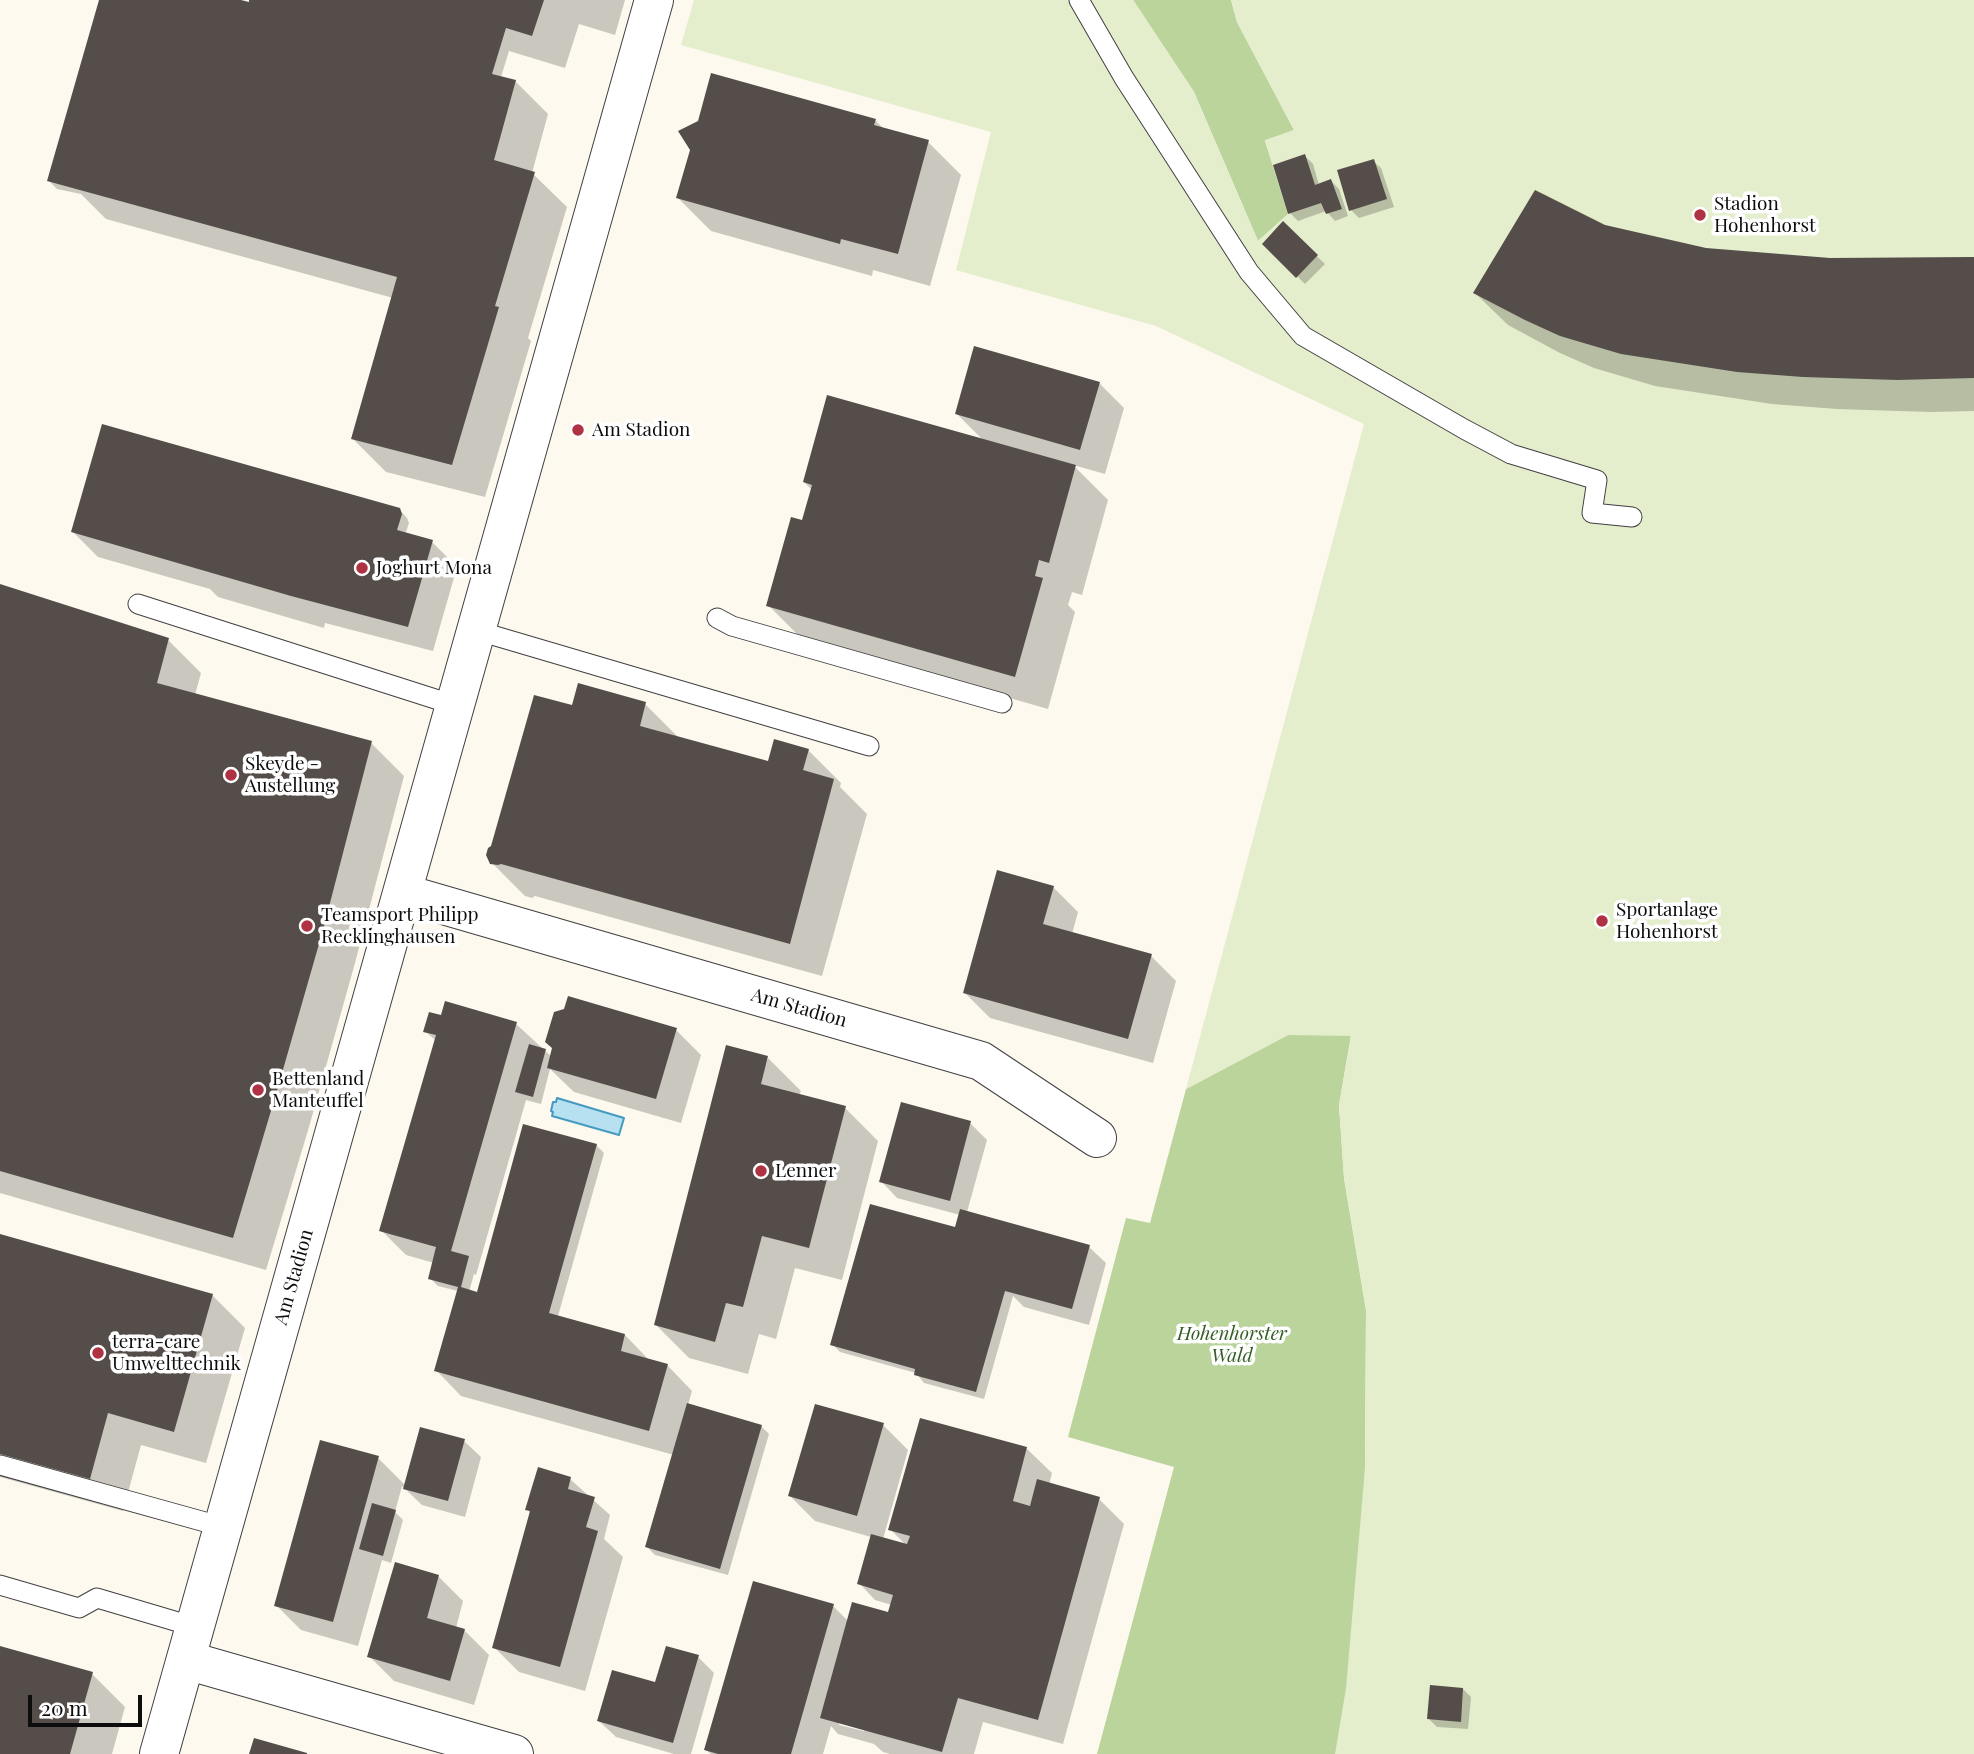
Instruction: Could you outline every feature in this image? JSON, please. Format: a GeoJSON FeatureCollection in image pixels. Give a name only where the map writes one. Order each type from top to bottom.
{"type":"FeatureCollection","features":[{"type":"Feature","properties":{"kind":"street","name":"Am Stadion"},"geometry":{"type":"LineString","coordinates":[[159,1754],[654,0]]}},
{"type":"Feature","properties":{"kind":"street","name":"Am Stadion"},"geometry":{"type":"LineString","coordinates":[[402,893],[981,1061],[1097,1138]]}},
{"type":"Feature","properties":{"kind":"street"},"geometry":{"type":"LineString","coordinates":[[190,1644],[514,1754]]}},
{"type":"Feature","properties":{"kind":"lane"},"geometry":{"type":"LineString","coordinates":[[1079,0],[1124,78],[1249,272],[1303,336],[1510,454],[1597,480],[1592,513],[1632,517]]}},
{"type":"Feature","properties":{"kind":"lane"},"geometry":{"type":"LineString","coordinates":[[138,604],[454,705]]}},
{"type":"Feature","properties":{"kind":"lane"},"geometry":{"type":"LineString","coordinates":[[718,618],[732,626],[1002,703]]}},
{"type":"Feature","properties":{"kind":"lane"},"geometry":{"type":"LineString","coordinates":[[475,630],[869,746]]}},
{"type":"Feature","properties":{"kind":"lane"},"geometry":{"type":"LineString","coordinates":[[0,1465],[223,1527]]}},
{"type":"Feature","properties":{"kind":"lane"},"geometry":{"type":"LineString","coordinates":[[0,1585],[79,1608],[97,1598],[190,1644]]}},
{"type":"Feature","properties":{"kind":"green space","name":"Sportanlage Hohenhorst"},"geometry":{"type":"Polygon","coordinates":[[[694,0],[1133,0],[1194,92],[1258,241],[1288,214],[1265,140],[1294,130],[1237,22],[1231,0],[1974,0],[1974,1754],[1335,1754],[1346,1688],[1365,1468],[1366,1310],[1344,1178],[1339,1105],[1351,1036],[1288,1035],[1186,1089],[1364,424],[1156,326],[956,270],[991,132],[681,45],[694,0]]]}},
{"type":"Feature","properties":{"kind":"green space"},"geometry":{"type":"Polygon","coordinates":[[[1133,0],[1231,0],[1237,22],[1294,130],[1265,141],[1288,214],[1258,241],[1194,92],[1133,0]]]}},
{"type":"Feature","properties":{"kind":"green space","name":"Hohenhorster Wald"},"geometry":{"type":"Polygon","coordinates":[[[1288,1035],[1351,1035],[1339,1105],[1344,1178],[1366,1310],[1358,1754],[1097,1754],[1174,1467],[1068,1437],[1126,1218],[1150,1223],[1186,1089],[1288,1035]]]}},
{"type":"Feature","properties":{"kind":"water"},"geometry":{"type":"Polygon","coordinates":[[[557,1098],[624,1118],[619,1135],[552,1116],[553,1102],[556,1102],[557,1098]]]}},
{"type":"Feature","properties":{"kind":"building"},"geometry":{"type":"Polygon","coordinates":[[[99,0],[544,0],[532,36],[506,28],[492,74],[516,80],[494,160],[535,172],[495,306],[499,307],[452,465],[351,439],[397,277],[47,181],[99,0]]]}},
{"type":"Feature","properties":{"kind":"building"},"geometry":{"type":"Polygon","coordinates":[[[711,73],[876,119],[874,125],[929,140],[898,254],[841,239],[840,244],[676,198],[690,150],[678,131],[698,121],[711,73]]]}},
{"type":"Feature","properties":{"kind":"building"},"geometry":{"type":"Polygon","coordinates":[[[1305,154],[1315,185],[1331,179],[1342,209],[1326,214],[1321,203],[1288,214],[1273,165],[1305,154]]]}},
{"type":"Feature","properties":{"kind":"building"},"geometry":{"type":"Polygon","coordinates":[[[1374,159],[1387,199],[1349,211],[1337,170],[1374,159]]]}},
{"type":"Feature","properties":{"kind":"building"},"geometry":{"type":"Polygon","coordinates":[[[1535,190],[1605,225],[1706,248],[1830,258],[1974,257],[1974,378],[1897,380],[1737,372],[1621,354],[1560,336],[1473,293],[1535,190]]]}},
{"type":"Feature","properties":{"kind":"building"},"geometry":{"type":"Polygon","coordinates":[[[1283,221],[1318,255],[1296,278],[1262,244],[1283,221]]]}},
{"type":"Feature","properties":{"kind":"building"},"geometry":{"type":"Polygon","coordinates":[[[974,346],[1100,382],[1080,450],[955,414],[974,346]]]}},
{"type":"Feature","properties":{"kind":"building"},"geometry":{"type":"Polygon","coordinates":[[[827,395],[1076,465],[1049,563],[1039,560],[1035,576],[1043,578],[1015,677],[766,606],[791,517],[802,520],[812,485],[803,482],[827,395]]]}},
{"type":"Feature","properties":{"kind":"building"},"geometry":{"type":"Polygon","coordinates":[[[102,424],[400,508],[402,514],[397,530],[433,540],[408,627],[71,532],[102,424]]]}},
{"type":"Feature","properties":{"kind":"building"},"geometry":{"type":"Polygon","coordinates":[[[0,584],[169,638],[157,683],[372,741],[323,930],[233,1238],[0,1171],[0,584]]]}},
{"type":"Feature","properties":{"kind":"building"},"geometry":{"type":"Polygon","coordinates":[[[578,683],[646,702],[640,726],[768,761],[774,739],[809,749],[803,770],[834,779],[790,944],[501,864],[490,864],[486,855],[491,846],[534,695],[572,705],[578,683]]]}},
{"type":"Feature","properties":{"kind":"building"},"geometry":{"type":"Polygon","coordinates":[[[997,870],[1054,886],[1043,924],[1152,954],[1128,1039],[963,993],[997,870]]]}},
{"type":"Feature","properties":{"kind":"building"},"geometry":{"type":"Polygon","coordinates":[[[568,996],[677,1028],[656,1099],[547,1068],[552,1048],[545,1042],[554,1012],[564,1009],[568,996]]]}},
{"type":"Feature","properties":{"kind":"building"},"geometry":{"type":"Polygon","coordinates":[[[445,1001],[517,1022],[451,1251],[469,1256],[461,1287],[477,1292],[523,1124],[597,1144],[549,1313],[625,1334],[621,1351],[668,1364],[649,1431],[434,1371],[458,1287],[428,1279],[436,1247],[379,1231],[436,1035],[423,1032],[429,1012],[441,1015],[445,1001]]]}},
{"type":"Feature","properties":{"kind":"building"},"geometry":{"type":"Polygon","coordinates":[[[529,1044],[546,1049],[533,1097],[515,1092],[529,1044]]]}},
{"type":"Feature","properties":{"kind":"building","name":"Lenner"},"geometry":{"type":"Polygon","coordinates":[[[726,1045],[768,1056],[761,1084],[846,1106],[809,1248],[762,1236],[743,1307],[726,1303],[715,1342],[654,1325],[726,1045]]]}},
{"type":"Feature","properties":{"kind":"building"},"geometry":{"type":"Polygon","coordinates":[[[901,1102],[971,1121],[950,1201],[879,1182],[901,1102]]]}},
{"type":"Feature","properties":{"kind":"building"},"geometry":{"type":"Polygon","coordinates":[[[870,1204],[955,1227],[960,1209],[1090,1245],[1072,1309],[1005,1291],[976,1392],[914,1375],[915,1369],[830,1345],[870,1204]]]}},
{"type":"Feature","properties":{"kind":"building","name":"terra-care Umwelttechnik"},"geometry":{"type":"Polygon","coordinates":[[[0,1234],[213,1294],[174,1432],[108,1413],[90,1479],[0,1454],[0,1234]]]}},
{"type":"Feature","properties":{"kind":"building"},"geometry":{"type":"Polygon","coordinates":[[[687,1403],[762,1425],[720,1569],[645,1547],[687,1403]]]}},
{"type":"Feature","properties":{"kind":"building"},"geometry":{"type":"Polygon","coordinates":[[[815,1404],[884,1423],[857,1516],[788,1496],[815,1404]]]}},
{"type":"Feature","properties":{"kind":"building"},"geometry":{"type":"Polygon","coordinates":[[[920,1418],[1027,1447],[1013,1501],[1030,1506],[1037,1479],[1100,1497],[1038,1720],[958,1698],[942,1752],[820,1718],[852,1602],[888,1612],[893,1595],[857,1584],[871,1534],[907,1544],[910,1536],[888,1530],[920,1418]]]}},
{"type":"Feature","properties":{"kind":"building"},"geometry":{"type":"Polygon","coordinates":[[[420,1427],[465,1439],[448,1501],[403,1489],[420,1427]]]}},
{"type":"Feature","properties":{"kind":"building"},"geometry":{"type":"Polygon","coordinates":[[[320,1440],[379,1456],[333,1622],[274,1606],[320,1440]]]}},
{"type":"Feature","properties":{"kind":"building"},"geometry":{"type":"Polygon","coordinates":[[[538,1467],[571,1477],[568,1489],[595,1497],[586,1527],[598,1531],[560,1667],[492,1648],[530,1511],[525,1510],[538,1467]]]}},
{"type":"Feature","properties":{"kind":"building"},"geometry":{"type":"Polygon","coordinates":[[[372,1503],[396,1510],[383,1556],[359,1549],[372,1503]]]}},
{"type":"Feature","properties":{"kind":"building"},"geometry":{"type":"Polygon","coordinates":[[[395,1562],[439,1575],[427,1618],[465,1629],[450,1681],[367,1657],[395,1562]]]}},
{"type":"Feature","properties":{"kind":"building"},"geometry":{"type":"Polygon","coordinates":[[[753,1581],[834,1604],[791,1754],[718,1754],[704,1750],[753,1581]]]}},
{"type":"Feature","properties":{"kind":"building"},"geometry":{"type":"Polygon","coordinates":[[[0,1646],[93,1672],[70,1754],[0,1754],[0,1646]]]}},
{"type":"Feature","properties":{"kind":"building"},"geometry":{"type":"Polygon","coordinates":[[[666,1646],[699,1655],[673,1743],[597,1721],[612,1670],[655,1682],[666,1646]]]}},
{"type":"Feature","properties":{"kind":"building"},"geometry":{"type":"Polygon","coordinates":[[[1430,1685],[1463,1688],[1461,1722],[1427,1719],[1430,1685]]]}},
{"type":"Feature","properties":{"kind":"building"},"geometry":{"type":"Polygon","coordinates":[[[254,1738],[307,1753],[307,1754],[249,1754],[254,1738]]]}},
{"type":"Feature","properties":{"kind":"place","name":"Stadion Hohenhorst"},"geometry":{"type":"Point","coordinates":[1700,215]}},
{"type":"Feature","properties":{"kind":"place","name":"Am Stadion"},"geometry":{"type":"Point","coordinates":[578,430]}},
{"type":"Feature","properties":{"kind":"place","name":"Joghurt Mona"},"geometry":{"type":"Point","coordinates":[362,568]}},
{"type":"Feature","properties":{"kind":"place","name":"Skeyde - Austellung"},"geometry":{"type":"Point","coordinates":[231,775]}},
{"type":"Feature","properties":{"kind":"place","name":"Sportanlage Hohenhorst"},"geometry":{"type":"Point","coordinates":[1602,921]}},
{"type":"Feature","properties":{"kind":"place","name":"Teamsport Philipp Recklinghausen"},"geometry":{"type":"Point","coordinates":[307,926]}},
{"type":"Feature","properties":{"kind":"place","name":"Bettenland Manteuffel"},"geometry":{"type":"Point","coordinates":[258,1090]}},
{"type":"Feature","properties":{"kind":"place","name":"Lenner"},"geometry":{"type":"Point","coordinates":[761,1171]}},
{"type":"Feature","properties":{"kind":"place","name":"terra-care Umwelttechnik"},"geometry":{"type":"Point","coordinates":[98,1353]}}]}
